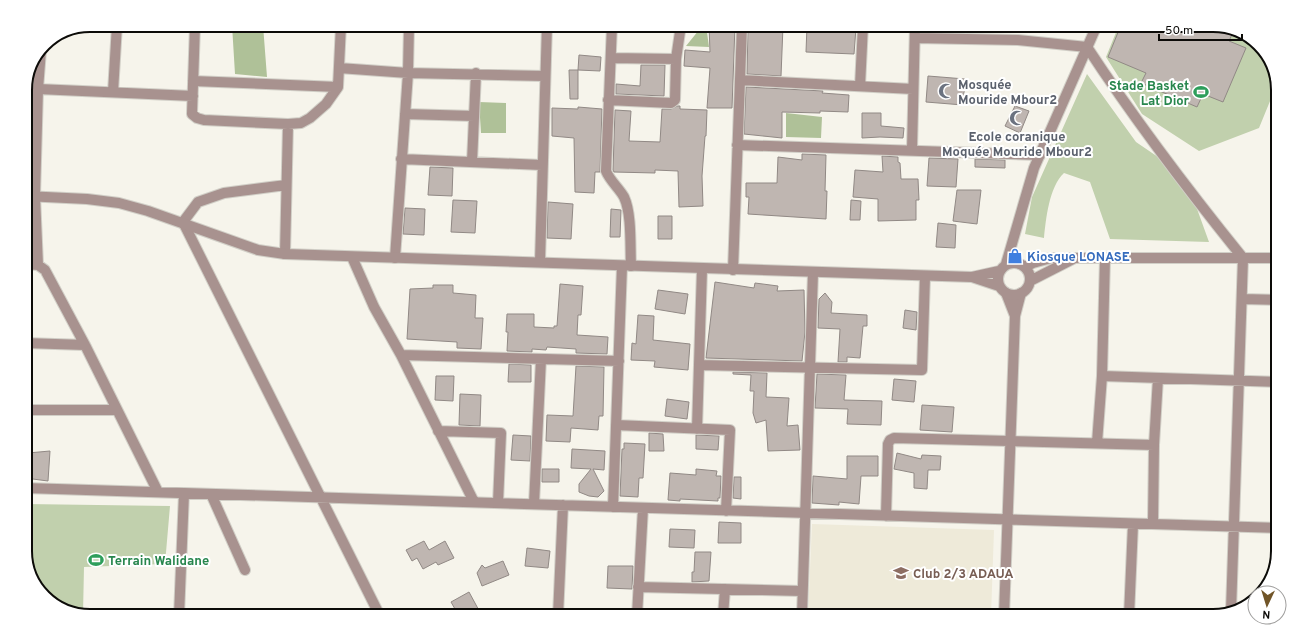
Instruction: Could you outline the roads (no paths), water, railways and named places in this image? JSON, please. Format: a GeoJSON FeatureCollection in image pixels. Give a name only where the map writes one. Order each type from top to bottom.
{"type":"FeatureCollection","features":[{"type":"Feature","properties":{"kind":"street"},"geometry":{"type":"LineString","coordinates":[[113,92],[116,32]]}},
{"type":"Feature","properties":{"kind":"street"},"geometry":{"type":"LineString","coordinates":[[194,32],[192,114],[197,118],[204,120],[288,124],[301,123],[310,118],[326,104],[338,87],[341,32]]}},
{"type":"Feature","properties":{"kind":"street"},"geometry":{"type":"LineString","coordinates":[[395,258],[408,73],[409,32]]}},
{"type":"Feature","properties":{"kind":"street"},"geometry":{"type":"LineString","coordinates":[[540,262],[546,32]]}},
{"type":"Feature","properties":{"kind":"street"},"geometry":{"type":"LineString","coordinates":[[612,32],[606,172],[624,197],[629,212],[619,361],[613,507]]}},
{"type":"Feature","properties":{"kind":"street"},"geometry":{"type":"LineString","coordinates":[[608,100],[674,102],[676,59],[680,32]]}},
{"type":"Feature","properties":{"kind":"street"},"geometry":{"type":"LineString","coordinates":[[733,270],[742,32]]}},
{"type":"Feature","properties":{"kind":"street"},"geometry":{"type":"LineString","coordinates":[[860,86],[863,32]]}},
{"type":"Feature","properties":{"kind":"street"},"geometry":{"type":"LineString","coordinates":[[912,150],[915,32]]}},
{"type":"Feature","properties":{"kind":"street"},"geometry":{"type":"LineString","coordinates":[[1016,316],[998,276],[1003,268],[1013,239],[1034,168],[1093,32]]}},
{"type":"Feature","properties":{"kind":"street"},"geometry":{"type":"LineString","coordinates":[[915,38],[1018,40],[1087,47],[1135,117],[1203,209],[1243,258],[1234,527],[1234,605]]}},
{"type":"Feature","properties":{"kind":"street"},"geometry":{"type":"LineString","coordinates":[[611,58],[676,59]]}},
{"type":"Feature","properties":{"kind":"street"},"geometry":{"type":"LineString","coordinates":[[32,169],[40,61]]}},
{"type":"Feature","properties":{"kind":"street"},"geometry":{"type":"LineString","coordinates":[[339,68],[408,73],[545,76]]}},
{"type":"Feature","properties":{"kind":"street"},"geometry":{"type":"LineString","coordinates":[[472,162],[476,74]]}},
{"type":"Feature","properties":{"kind":"street"},"geometry":{"type":"LineString","coordinates":[[740,80],[914,89]]}},
{"type":"Feature","properties":{"kind":"street"},"geometry":{"type":"LineString","coordinates":[[193,81],[338,87]]}},
{"type":"Feature","properties":{"kind":"street"},"geometry":{"type":"LineString","coordinates":[[38,89],[193,96]]}},
{"type":"Feature","properties":{"kind":"street"},"geometry":{"type":"LineString","coordinates":[[405,114],[474,116]]}},
{"type":"Feature","properties":{"kind":"street"},"geometry":{"type":"LineString","coordinates":[[285,254],[288,124]]}},
{"type":"Feature","properties":{"kind":"street"},"geometry":{"type":"LineString","coordinates":[[737,145],[1040,155]]}},
{"type":"Feature","properties":{"kind":"street"},"geometry":{"type":"LineString","coordinates":[[401,159],[542,165]]}},
{"type":"Feature","properties":{"kind":"street"},"geometry":{"type":"LineString","coordinates":[[183,222],[198,202],[224,193],[286,185]]}},
{"type":"Feature","properties":{"kind":"street"},"geometry":{"type":"LineString","coordinates":[[32,196],[87,199],[119,203],[183,222],[258,250],[285,254],[972,278],[1003,290],[1011,295],[1021,293],[1025,290],[1030,281],[1076,258]]}},
{"type":"Feature","properties":{"kind":"street"},"geometry":{"type":"LineString","coordinates":[[32,213],[38,265]]}},
{"type":"Feature","properties":{"kind":"street"},"geometry":{"type":"LineString","coordinates":[[183,222],[376,609]]}},
{"type":"Feature","properties":{"kind":"street"},"geometry":{"type":"LineString","coordinates":[[1013,239],[1023,266],[1028,271],[1030,281]]}},
{"type":"Feature","properties":{"kind":"street"},"geometry":{"type":"LineString","coordinates":[[352,257],[374,307],[401,355],[474,502]]}},
{"type":"Feature","properties":{"kind":"street"},"geometry":{"type":"LineString","coordinates":[[972,278],[1003,268],[1011,263],[1023,266],[1041,260],[1076,258],[1271,258]]}},
{"type":"Feature","properties":{"kind":"street"},"geometry":{"type":"LineString","coordinates":[[1097,443],[1102,376],[1105,258]]}},
{"type":"Feature","properties":{"kind":"street"},"geometry":{"type":"LineString","coordinates":[[32,265],[38,265],[45,270],[85,345],[158,492]]}},
{"type":"Feature","properties":{"kind":"street"},"geometry":{"type":"LineString","coordinates":[[697,429],[702,269]]}},
{"type":"Feature","properties":{"kind":"street"},"geometry":{"type":"LineString","coordinates":[[802,609],[814,272]]}},
{"type":"Feature","properties":{"kind":"street"},"geometry":{"type":"LineString","coordinates":[[699,365],[922,370],[925,276]]}},
{"type":"Feature","properties":{"kind":"street"},"geometry":{"type":"LineString","coordinates":[[1004,609],[1016,316],[1021,293]]}},
{"type":"Feature","properties":{"kind":"street"},"geometry":{"type":"LineString","coordinates":[[1242,299],[1271,300]]}},
{"type":"Feature","properties":{"kind":"street"},"geometry":{"type":"LineString","coordinates":[[32,343],[85,345]]}},
{"type":"Feature","properties":{"kind":"street"},"geometry":{"type":"LineString","coordinates":[[401,355],[619,361]]}},
{"type":"Feature","properties":{"kind":"street"},"geometry":{"type":"LineString","coordinates":[[534,504],[541,359]]}},
{"type":"Feature","properties":{"kind":"street"},"geometry":{"type":"LineString","coordinates":[[1102,376],[1271,382]]}},
{"type":"Feature","properties":{"kind":"street"},"geometry":{"type":"LineString","coordinates":[[1153,524],[1154,445],[1158,378]]}},
{"type":"Feature","properties":{"kind":"street"},"geometry":{"type":"LineString","coordinates":[[32,410],[117,410]]}},
{"type":"Feature","properties":{"kind":"street"},"geometry":{"type":"LineString","coordinates":[[616,425],[730,430],[726,511]]}},
{"type":"Feature","properties":{"kind":"street"},"geometry":{"type":"LineString","coordinates":[[438,431],[501,433],[498,503]]}},
{"type":"Feature","properties":{"kind":"street"},"geometry":{"type":"LineString","coordinates":[[886,516],[888,444],[890,440],[894,438],[903,437],[1154,445]]}},
{"type":"Feature","properties":{"kind":"street"},"geometry":{"type":"LineString","coordinates":[[32,488],[1271,528]]}},
{"type":"Feature","properties":{"kind":"street"},"geometry":{"type":"LineString","coordinates":[[179,609],[184,493]]}},
{"type":"Feature","properties":{"kind":"street"},"geometry":{"type":"LineString","coordinates":[[212,494],[245,570]]}},
{"type":"Feature","properties":{"kind":"street"},"geometry":{"type":"LineString","coordinates":[[558,609],[563,505]]}},
{"type":"Feature","properties":{"kind":"street"},"geometry":{"type":"LineString","coordinates":[[637,609],[643,508]]}},
{"type":"Feature","properties":{"kind":"street"},"geometry":{"type":"LineString","coordinates":[[1129,609],[1133,524]]}},
{"type":"Feature","properties":{"kind":"street"},"geometry":{"type":"LineString","coordinates":[[638,587],[802,591]]}},
{"type":"Feature","properties":{"kind":"street"},"geometry":{"type":"LineString","coordinates":[[723,609],[724,589]]}},
{"type":"Feature","properties":{"kind":"place","name":"Mosquée Mouride Mbour2"},"geometry":{"type":"Point","coordinates":[946,91]}},
{"type":"Feature","properties":{"kind":"place","name":"Stade Basket Lat Dior"},"geometry":{"type":"Point","coordinates":[1201,92]}},
{"type":"Feature","properties":{"kind":"place","name":"Ecole coranique Moquée Mouride Mbour2"},"geometry":{"type":"Point","coordinates":[1017,118]}},
{"type":"Feature","properties":{"kind":"place","name":"Kiosque LONASE"},"geometry":{"type":"Point","coordinates":[1015,256]}},
{"type":"Feature","properties":{"kind":"place","name":"Terrain Walidane"},"geometry":{"type":"Point","coordinates":[96,560]}},
{"type":"Feature","properties":{"kind":"place","name":"Club 2/3 ADAUA"},"geometry":{"type":"Point","coordinates":[901,573]}}]}
